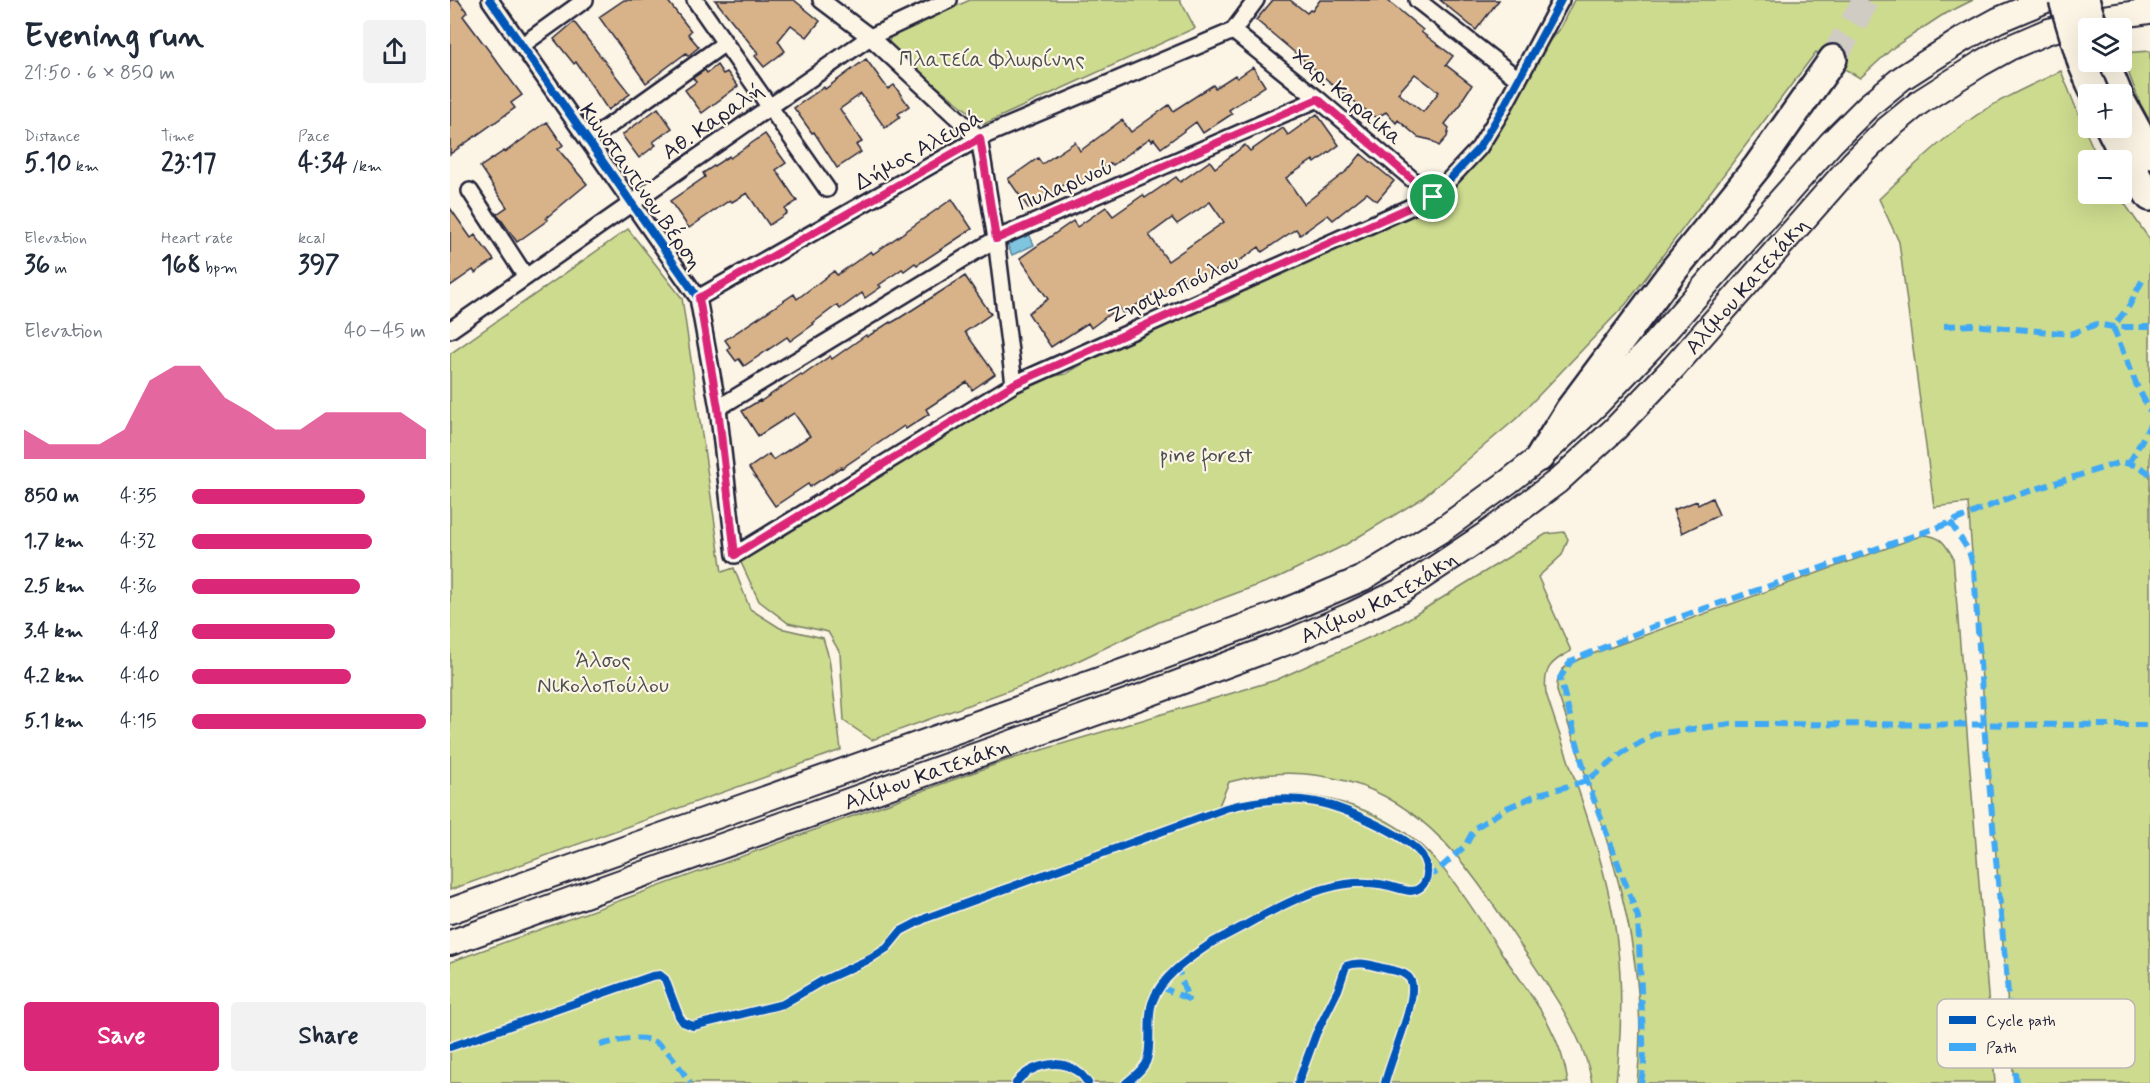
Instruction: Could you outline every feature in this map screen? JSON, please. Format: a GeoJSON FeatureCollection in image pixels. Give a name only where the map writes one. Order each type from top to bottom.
{"type":"FeatureCollection","features":[{"type":"Feature","properties":{"kind":"highway"},"geometry":{"type":"LineString","coordinates":[[2063,0],[2091,84]]}},
{"type":"Feature","properties":{"kind":"highway"},"geometry":{"type":"LineString","coordinates":[[2085,0],[2091,18]]}},
{"type":"Feature","properties":{"kind":"highway"},"geometry":{"type":"LineString","coordinates":[[1540,457],[1569,410],[1673,271],[1757,167],[1833,59]]}},
{"type":"Feature","properties":{"kind":"highway"},"geometry":{"type":"LineString","coordinates":[[2132,128],[2150,154]]}},
{"type":"Feature","properties":{"kind":"highway"},"geometry":{"type":"LineString","coordinates":[[2122,138],[2124,156],[2150,197]]}},
{"type":"Feature","properties":{"kind":"main road","name":"Αλίμου Κατεχάκη"},"geometry":{"type":"LineString","coordinates":[[450,911],[1130,669],[1283,612],[1363,578],[1443,529],[1540,457],[1597,404],[1629,371],[1831,142],[1869,105],[1902,78],[1963,39],[1998,20],[2046,0]]}},
{"type":"Feature","properties":{"kind":"main road","name":"Αλίμου Κατεχάκη"},"geometry":{"type":"LineString","coordinates":[[450,943],[1143,696],[1302,636],[1401,591],[1488,533],[1558,481],[1615,429],[1674,367],[1853,163],[1887,129],[1920,102],[1980,64],[2046,32],[2082,21],[2150,11]]}},
{"type":"Feature","properties":{"kind":"street","name":"Κωνσταντίνου Βέρση"},"geometry":{"type":"LineString","coordinates":[[489,0],[699,298],[718,408],[735,555]]}},
{"type":"Feature","properties":{"kind":"street"},"geometry":{"type":"LineString","coordinates":[[521,46],[585,0]]}},
{"type":"Feature","properties":{"kind":"street"},"geometry":{"type":"LineString","coordinates":[[695,0],[826,189]]}},
{"type":"Feature","properties":{"kind":"street"},"geometry":{"type":"LineString","coordinates":[[821,0],[870,38],[980,138],[996,239],[1014,384]]}},
{"type":"Feature","properties":{"kind":"street","name":"Αθ. Καραλή"},"geometry":{"type":"LineString","coordinates":[[450,330],[870,38],[949,0]]}},
{"type":"Feature","properties":{"kind":"street"},"geometry":{"type":"LineString","coordinates":[[1233,31],[1256,0]]}},
{"type":"Feature","properties":{"kind":"street"},"geometry":{"type":"LineString","coordinates":[[1417,0],[1518,79]]}},
{"type":"Feature","properties":{"kind":"street","name":"Ζησιμοπούλου"},"geometry":{"type":"LineString","coordinates":[[735,555],[1014,384],[1433,197],[1479,148],[1561,0]]}},
{"type":"Feature","properties":{"kind":"street","name":"Χαρ. Καραικα"},"geometry":{"type":"LineString","coordinates":[[1233,31],[1318,99],[1433,197]]}},
{"type":"Feature","properties":{"kind":"street","name":"Δήμος Αλευρά"},"geometry":{"type":"LineString","coordinates":[[699,298],[980,138],[1233,31]]}},
{"type":"Feature","properties":{"kind":"street","name":"Κωνσταντίνου Βέρση"},"geometry":{"type":"LineString","coordinates":[[588,141],[725,43]]}},
{"type":"Feature","properties":{"kind":"street","name":"Πυλαρινού"},"geometry":{"type":"LineString","coordinates":[[718,408],[996,239],[1318,99]]}},
{"type":"Feature","properties":{"kind":"street"},"geometry":{"type":"LineString","coordinates":[[470,191],[526,278]]}},
{"type":"Feature","properties":{"kind":"green space","name":"Πλατεία Φλωρίνης"},"geometry":{"type":"Polygon","coordinates":[[[970,0],[1180,0],[1195,28],[984,124],[894,52],[888,44],[891,35],[970,0]]]}},
{"type":"Feature","properties":{"kind":"green space","name":"pine forest"},"geometry":{"type":"Polygon","coordinates":[[[1574,0],[1973,0],[1941,16],[1894,47],[1860,78],[1816,52],[1626,304],[1517,418],[1421,499],[1345,545],[1277,578],[1159,622],[1040,679],[872,740],[844,721],[840,653],[828,632],[788,623],[759,601],[737,554],[1015,383],[1066,374],[1149,324],[1227,301],[1323,246],[1408,209],[1478,149],[1517,80],[1560,28],[1574,0]]]}},
{"type":"Feature","properties":{"kind":"green space"},"geometry":{"type":"Polygon","coordinates":[[[2150,51],[2150,121],[2140,103],[2128,72],[2132,72],[2132,52],[2150,51]]]}},
{"type":"Feature","properties":{"kind":"green space"},"geometry":{"type":"Polygon","coordinates":[[[2061,71],[2078,112],[2078,138],[2089,138],[2094,150],[2078,150],[2078,204],[2125,204],[2150,240],[2150,1083],[2014,1083],[2013,1068],[2135,1068],[2135,999],[2007,999],[1968,503],[1934,507],[1899,242],[1879,199],[1932,149],[1989,107],[2061,71]]]}},
{"type":"Feature","properties":{"kind":"green space","name":"Άλσος Νικολοπούλου"},"geometry":{"type":"Polygon","coordinates":[[[628,229],[682,298],[722,572],[734,568],[750,609],[780,628],[823,638],[829,658],[841,750],[450,890],[450,354],[628,229]]]}},
{"type":"Feature","properties":{"kind":"green space"},"geometry":{"type":"Polygon","coordinates":[[[1564,532],[1568,539],[1562,555],[1538,577],[1571,651],[1553,663],[1547,672],[1545,685],[1597,848],[1612,911],[1619,959],[1621,995],[1616,1083],[1592,1083],[1581,1047],[1564,1011],[1468,869],[1427,825],[1403,807],[1376,792],[1330,777],[1288,773],[1229,782],[1218,808],[1266,796],[1324,798],[1379,817],[1411,837],[1450,877],[1544,1015],[1559,1047],[1568,1083],[450,1083],[450,962],[1005,761],[1276,680],[1403,622],[1546,534],[1564,532]]]}},
{"type":"Feature","properties":{"kind":"green space"},"geometry":{"type":"Polygon","coordinates":[[[1923,535],[1934,537],[1947,547],[1953,557],[1988,999],[1937,999],[1937,1068],[1994,1068],[1995,1083],[1637,1083],[1640,1032],[1637,982],[1630,932],[1605,835],[1557,691],[1558,678],[1563,669],[1584,657],[1923,535]]]}},
{"type":"Feature","properties":{"kind":"water"},"geometry":{"type":"Polygon","coordinates":[[[1029,234],[1034,245],[1012,255],[1007,244],[1029,234]]]}},
{"type":"Feature","properties":{"kind":"building"},"geometry":{"type":"Polygon","coordinates":[[[450,0],[458,0],[467,12],[463,16],[522,95],[511,103],[515,108],[450,154],[450,0]]]}},
{"type":"Feature","properties":{"kind":"building"},"geometry":{"type":"Polygon","coordinates":[[[624,0],[667,0],[691,31],[688,34],[699,47],[688,56],[686,53],[646,83],[599,17],[624,0]]]}},
{"type":"Feature","properties":{"kind":"building"},"geometry":{"type":"Polygon","coordinates":[[[715,0],[794,0],[820,21],[807,37],[791,25],[778,41],[785,51],[764,67],[755,56],[758,53],[715,0]]]}},
{"type":"Feature","properties":{"kind":"building"},"geometry":{"type":"Polygon","coordinates":[[[1273,0],[1290,0],[1307,13],[1312,11],[1320,0],[1387,0],[1423,30],[1421,32],[1453,56],[1446,65],[1472,85],[1462,103],[1445,124],[1449,128],[1447,137],[1439,146],[1431,140],[1418,137],[1398,120],[1396,123],[1386,112],[1376,118],[1256,20],[1273,0]],[[1415,74],[1398,93],[1423,112],[1439,92],[1415,74]]]}},
{"type":"Feature","properties":{"kind":"building"},"geometry":{"type":"Polygon","coordinates":[[[1440,0],[1499,0],[1476,30],[1440,0]]]}},
{"type":"Feature","properties":{"kind":"building"},"geometry":{"type":"Polygon","coordinates":[[[574,22],[630,94],[608,110],[576,62],[574,64],[554,39],[574,22]]]}},
{"type":"Feature","properties":{"kind":"building"},"geometry":{"type":"Polygon","coordinates":[[[866,59],[888,89],[894,85],[909,106],[898,114],[900,117],[885,128],[861,94],[840,109],[862,142],[856,145],[861,152],[837,168],[814,132],[812,133],[794,108],[866,59]]]}},
{"type":"Feature","properties":{"kind":"building"},"geometry":{"type":"Polygon","coordinates":[[[717,65],[723,74],[727,72],[738,86],[702,113],[685,90],[696,82],[693,78],[705,70],[707,73],[717,65]]]}},
{"type":"Feature","properties":{"kind":"building"},"geometry":{"type":"Polygon","coordinates":[[[1253,67],[1265,86],[1229,110],[1232,114],[1203,133],[1196,122],[1161,148],[1154,139],[1152,141],[1150,138],[1113,165],[1111,163],[1070,190],[1066,183],[1029,209],[1008,179],[1038,158],[1042,164],[1075,142],[1080,151],[1122,120],[1131,132],[1169,105],[1173,111],[1213,85],[1215,88],[1235,75],[1237,78],[1253,67]]]}},
{"type":"Feature","properties":{"kind":"building"},"geometry":{"type":"Polygon","coordinates":[[[658,108],[672,128],[653,142],[656,145],[639,158],[622,135],[658,108]]]}},
{"type":"Feature","properties":{"kind":"building"},"geometry":{"type":"Polygon","coordinates":[[[1317,114],[1339,145],[1315,163],[1313,160],[1286,178],[1304,204],[1348,170],[1361,154],[1394,181],[1377,201],[1367,193],[1333,220],[1328,215],[1300,235],[1296,229],[1262,252],[1259,247],[1228,269],[1225,265],[1202,280],[1200,277],[1193,281],[1190,277],[1159,299],[1155,293],[1123,314],[1119,307],[1091,328],[1088,323],[1051,347],[1028,313],[1048,299],[1020,258],[1073,221],[1077,227],[1106,207],[1113,216],[1143,195],[1145,198],[1176,177],[1180,182],[1210,161],[1215,168],[1245,145],[1250,151],[1283,128],[1288,135],[1317,114]],[[1210,202],[1177,224],[1172,218],[1149,235],[1168,261],[1224,222],[1210,202]]]}},
{"type":"Feature","properties":{"kind":"building"},"geometry":{"type":"Polygon","coordinates":[[[547,122],[563,145],[558,149],[587,184],[546,218],[548,220],[517,242],[497,214],[507,207],[480,167],[547,122]]]}},
{"type":"Feature","properties":{"kind":"building"},"geometry":{"type":"Polygon","coordinates":[[[765,134],[786,163],[776,170],[797,201],[785,209],[787,213],[769,225],[747,193],[732,202],[730,200],[689,228],[670,201],[705,177],[703,173],[765,134]]]}},
{"type":"Feature","properties":{"kind":"building"},"geometry":{"type":"Polygon","coordinates":[[[952,199],[972,229],[917,265],[915,263],[904,271],[902,269],[865,298],[862,293],[840,309],[837,305],[790,341],[787,337],[744,366],[739,359],[736,361],[727,349],[730,347],[725,340],[794,294],[797,299],[834,271],[837,275],[871,251],[873,254],[952,199]]]}},
{"type":"Feature","properties":{"kind":"building"},"geometry":{"type":"Polygon","coordinates":[[[450,208],[471,238],[475,235],[494,260],[475,273],[473,270],[450,286],[450,208]]]}},
{"type":"Feature","properties":{"kind":"building"},"geometry":{"type":"Polygon","coordinates":[[[965,276],[991,314],[965,332],[995,374],[972,390],[967,382],[926,409],[929,414],[906,429],[904,426],[842,468],[810,487],[808,484],[775,506],[749,468],[769,454],[773,460],[810,436],[794,413],[758,436],[742,411],[801,374],[802,376],[830,356],[832,359],[866,335],[867,337],[898,319],[965,276]]]}},
{"type":"Feature","properties":{"kind":"building"},"geometry":{"type":"Polygon","coordinates":[[[1712,498],[1719,515],[1682,533],[1673,510],[1697,501],[1698,505],[1712,498]]]}},
{"type":"Feature","properties":{"kind":"tunnel"},"geometry":{"type":"LineString","coordinates":[[1833,59],[1866,0]]}},
{"type":"Feature","properties":{"kind":"marked path"},"geometry":{"type":"LineString","coordinates":[[2142,281],[2129,306],[2113,327],[2137,386],[2150,411]]}},
{"type":"Feature","properties":{"kind":"marked path"},"geometry":{"type":"LineString","coordinates":[[1944,326],[1973,325],[2071,334],[2097,324],[2113,327],[2150,327]]}},
{"type":"Feature","properties":{"kind":"marked path"},"geometry":{"type":"LineString","coordinates":[[2129,464],[2150,425]]}},
{"type":"Feature","properties":{"kind":"marked path"},"geometry":{"type":"LineString","coordinates":[[1641,1083],[1644,1063],[1638,917],[1587,781],[1560,678],[1571,661],[1657,625],[1939,527],[2011,497],[2121,462],[2139,466],[2150,474]]}},
{"type":"Feature","properties":{"kind":"marked path"},"geometry":{"type":"LineString","coordinates":[[1950,522],[1969,551],[1974,569],[1984,725],[2008,999]]}},
{"type":"Feature","properties":{"kind":"marked path"},"geometry":{"type":"LineString","coordinates":[[1425,875],[1435,873],[1465,846],[1475,828],[1507,808],[1539,794],[1587,781],[1622,753],[1655,734],[1731,724],[2150,725]]}},
{"type":"Feature","properties":{"kind":"marked path"},"geometry":{"type":"LineString","coordinates":[[1161,987],[1188,999],[1178,969]]}},
{"type":"Feature","properties":{"kind":"marked path"},"geometry":{"type":"LineString","coordinates":[[600,1045],[633,1039],[654,1042],[671,1056],[690,1083]]}},
{"type":"Feature","properties":{"kind":"marked path"},"geometry":{"type":"LineString","coordinates":[[2015,1068],[2016,1083]]}},
{"type":"Feature","properties":{"kind":"cycle path"},"geometry":{"type":"LineString","coordinates":[[490,0],[698,298],[718,408],[735,555],[1014,384],[1433,197],[1479,148],[1561,0]]}},
{"type":"Feature","properties":{"kind":"cycle path"},"geometry":{"type":"LineString","coordinates":[[450,1047],[652,976],[660,975],[665,979],[679,1016],[683,1022],[693,1026],[783,1004],[822,981],[870,959],[887,948],[901,931],[926,918],[1226,808],[1248,803],[1293,799],[1328,805],[1387,830],[1421,854],[1427,876],[1424,884],[1416,890],[1409,891],[1367,883],[1346,884],[1311,893],[1213,942],[1186,961],[1169,976],[1156,993],[1150,1010],[1146,1062],[1140,1071],[1126,1083]]}},
{"type":"Feature","properties":{"kind":"cycle path"},"geometry":{"type":"LineString","coordinates":[[1298,1083],[1316,1034],[1338,990],[1346,966],[1351,964],[1367,964],[1400,972],[1411,981],[1411,1002],[1385,1083]]}},
{"type":"Feature","properties":{"kind":"cycle path"},"geometry":{"type":"LineString","coordinates":[[1016,1083],[1029,1072],[1054,1064],[1071,1067],[1088,1083]]}},
{"type":"Feature","properties":{"kind":"route"},"geometry":{"type":"LineString","coordinates":[[1318,99],[1433,197],[1014,384],[735,555],[718,408],[699,298],[980,138],[996,239],[1318,99]]}}]}
